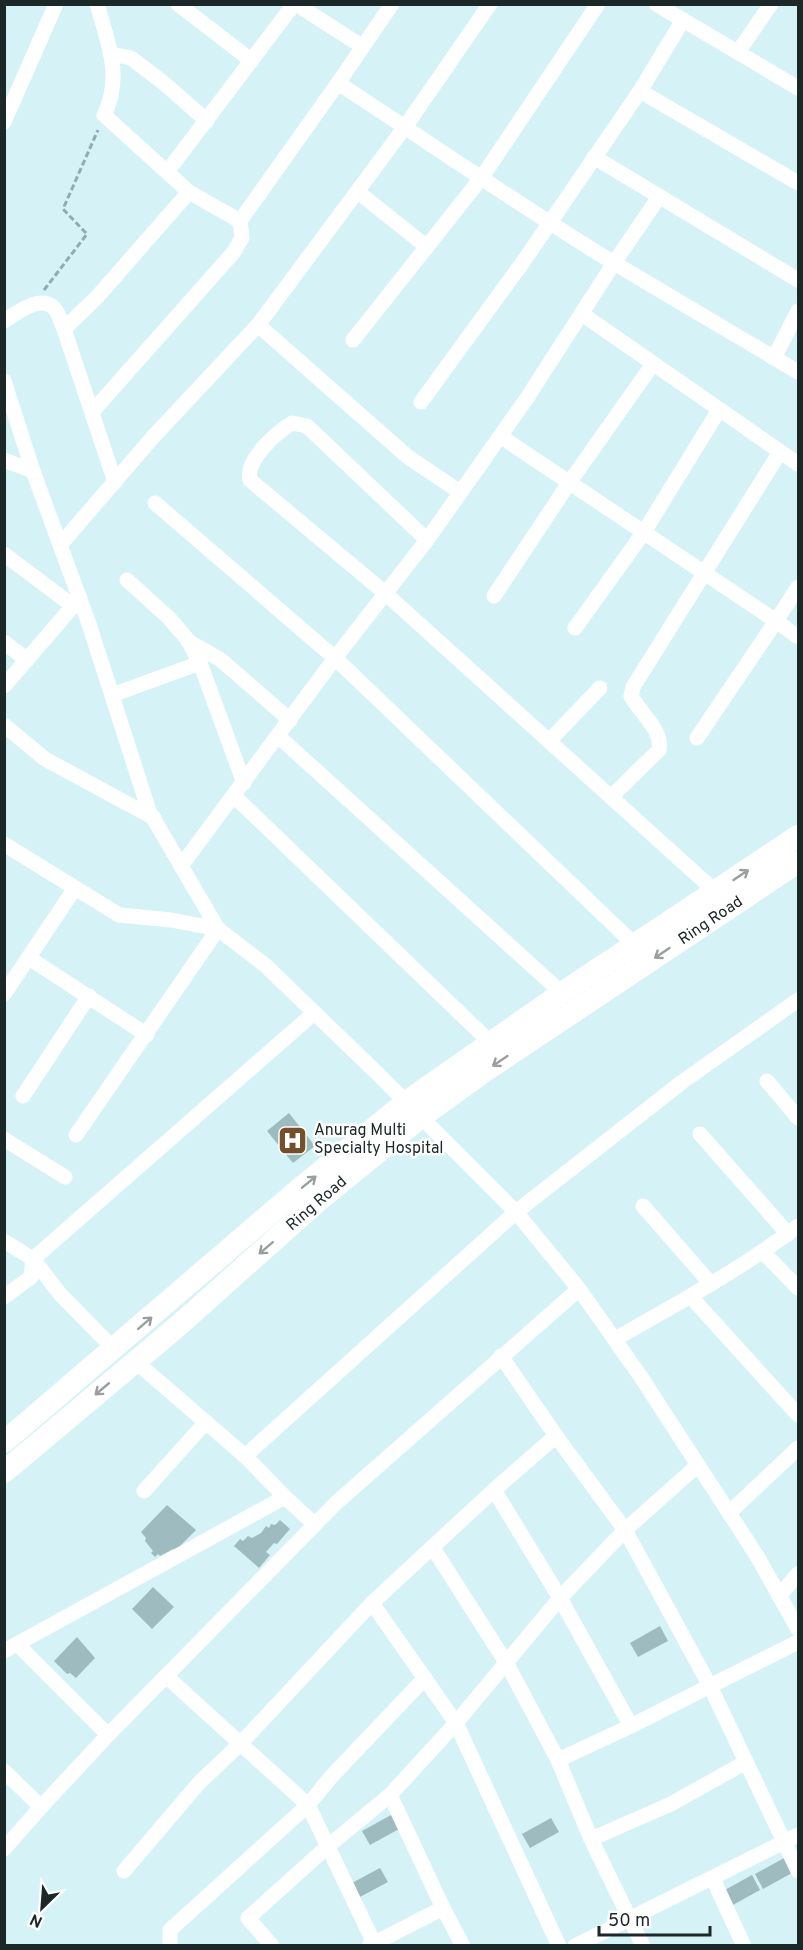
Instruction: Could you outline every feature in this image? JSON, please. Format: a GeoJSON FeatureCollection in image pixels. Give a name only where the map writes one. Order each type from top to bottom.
{"type":"FeatureCollection","features":[{"type":"Feature","properties":{"kind":"highway","name":"Ring Road"},"geometry":{"type":"LineString","coordinates":[[4,1472],[318,1201],[413,1109],[491,1043],[798,836]]}},
{"type":"Feature","properties":{"kind":"highway","name":"Ring Road"},"geometry":{"type":"LineString","coordinates":[[4,1442],[298,1190],[413,1109],[485,1071],[798,863]]}},
{"type":"Feature","properties":{"kind":"street"},"geometry":{"type":"LineString","coordinates":[[4,122],[56,4]]}},
{"type":"Feature","properties":{"kind":"street"},"geometry":{"type":"LineString","coordinates":[[97,4],[111,54],[114,86],[111,102],[104,115],[189,192],[240,221]]}},
{"type":"Feature","properties":{"kind":"street"},"geometry":{"type":"LineString","coordinates":[[167,172],[295,4],[363,47]]}},
{"type":"Feature","properties":{"kind":"street"},"geometry":{"type":"LineString","coordinates":[[92,412],[233,253],[242,238],[240,221],[392,4]]}},
{"type":"Feature","properties":{"kind":"street"},"geometry":{"type":"LineString","coordinates":[[60,544],[258,325],[405,127],[490,4]]}},
{"type":"Feature","properties":{"kind":"street"},"geometry":{"type":"LineString","coordinates":[[353,340],[482,177],[598,4]]}},
{"type":"Feature","properties":{"kind":"street"},"geometry":{"type":"LineString","coordinates":[[656,4],[798,87]]}},
{"type":"Feature","properties":{"kind":"street"},"geometry":{"type":"LineString","coordinates":[[738,52],[771,4]]}},
{"type":"Feature","properties":{"kind":"street"},"geometry":{"type":"LineString","coordinates":[[178,5],[252,61]]}},
{"type":"Feature","properties":{"kind":"street"},"geometry":{"type":"LineString","coordinates":[[421,402],[495,302],[640,91],[682,20]]}},
{"type":"Feature","properties":{"kind":"street"},"geometry":{"type":"LineString","coordinates":[[111,54],[130,57],[207,121]]}},
{"type":"Feature","properties":{"kind":"street"},"geometry":{"type":"LineString","coordinates":[[338,83],[549,223],[798,372]]}},
{"type":"Feature","properties":{"kind":"street"},"geometry":{"type":"LineString","coordinates":[[640,91],[798,183]]}},
{"type":"Feature","properties":{"kind":"street"},"geometry":{"type":"LineString","coordinates":[[594,157],[798,280]]}},
{"type":"Feature","properties":{"kind":"street"},"geometry":{"type":"LineString","coordinates":[[64,329],[98,296],[189,192]]}},
{"type":"Feature","properties":{"kind":"street"},"geometry":{"type":"LineString","coordinates":[[358,192],[427,247]]}},
{"type":"Feature","properties":{"kind":"street"},"geometry":{"type":"LineString","coordinates":[[181,866],[335,658],[427,540],[500,436],[659,197]]}},
{"type":"Feature","properties":{"kind":"street"},"geometry":{"type":"LineString","coordinates":[[4,321],[34,304],[47,304],[54,308],[64,329],[115,482]]}},
{"type":"Feature","properties":{"kind":"street"},"geometry":{"type":"LineString","coordinates":[[774,358],[798,311]]}},
{"type":"Feature","properties":{"kind":"street"},"geometry":{"type":"LineString","coordinates":[[582,314],[798,464]]}},
{"type":"Feature","properties":{"kind":"street"},"geometry":{"type":"LineString","coordinates":[[258,325],[408,457],[460,492]]}},
{"type":"Feature","properties":{"kind":"street"},"geometry":{"type":"LineString","coordinates":[[494,596],[569,483],[653,364]]}},
{"type":"Feature","properties":{"kind":"street"},"geometry":{"type":"LineString","coordinates":[[4,381],[33,471],[60,544],[76,602],[112,695],[149,811],[218,929],[265,965],[516,1212],[579,1289],[615,1339],[729,1514],[798,1629]]}},
{"type":"Feature","properties":{"kind":"street"},"geometry":{"type":"LineString","coordinates":[[575,628],[644,532],[719,410]]}},
{"type":"Feature","properties":{"kind":"street"},"geometry":{"type":"LineString","coordinates":[[427,540],[307,426],[292,423],[281,429],[250,466],[248,473],[250,480],[385,593],[716,892]]}},
{"type":"Feature","properties":{"kind":"street"},"geometry":{"type":"LineString","coordinates":[[500,436],[798,637]]}},
{"type":"Feature","properties":{"kind":"street"},"geometry":{"type":"LineString","coordinates":[[610,797],[659,750],[661,742],[658,734],[631,696],[633,687],[780,452]]}},
{"type":"Feature","properties":{"kind":"street"},"geometry":{"type":"LineString","coordinates":[[4,460],[33,471]]}},
{"type":"Feature","properties":{"kind":"street"},"geometry":{"type":"LineString","coordinates":[[155,503],[335,658],[634,945]]}},
{"type":"Feature","properties":{"kind":"street"},"geometry":{"type":"LineString","coordinates":[[4,554],[76,602]]}},
{"type":"Feature","properties":{"kind":"street"},"geometry":{"type":"LineString","coordinates":[[127,580],[168,617],[188,640],[200,663],[244,783]]}},
{"type":"Feature","properties":{"kind":"street"},"geometry":{"type":"LineString","coordinates":[[697,738],[798,587]]}},
{"type":"Feature","properties":{"kind":"street"},"geometry":{"type":"LineString","coordinates":[[4,686],[76,602]]}},
{"type":"Feature","properties":{"kind":"street"},"geometry":{"type":"LineString","coordinates":[[188,640],[221,660],[290,720]]}},
{"type":"Feature","properties":{"kind":"street"},"geometry":{"type":"LineString","coordinates":[[4,642],[27,660]]}},
{"type":"Feature","properties":{"kind":"street"},"geometry":{"type":"LineString","coordinates":[[112,695],[200,663]]}},
{"type":"Feature","properties":{"kind":"street"},"geometry":{"type":"LineString","coordinates":[[549,741],[600,688]]}},
{"type":"Feature","properties":{"kind":"street"},"geometry":{"type":"LineString","coordinates":[[4,725],[45,759],[154,818]]}},
{"type":"Feature","properties":{"kind":"street"},"geometry":{"type":"LineString","coordinates":[[278,736],[562,993]]}},
{"type":"Feature","properties":{"kind":"street"},"geometry":{"type":"LineString","coordinates":[[234,796],[491,1043]]}},
{"type":"Feature","properties":{"kind":"street"},"geometry":{"type":"LineString","coordinates":[[4,844],[119,915],[218,929]]}},
{"type":"Feature","properties":{"kind":"street"},"geometry":{"type":"LineString","coordinates":[[4,994],[75,888]]}},
{"type":"Feature","properties":{"kind":"street"},"geometry":{"type":"LineString","coordinates":[[76,1135],[218,929]]}},
{"type":"Feature","properties":{"kind":"street"},"geometry":{"type":"LineString","coordinates":[[29,958],[147,1035]]}},
{"type":"Feature","properties":{"kind":"street"},"geometry":{"type":"LineString","coordinates":[[23,1096],[89,996]]}},
{"type":"Feature","properties":{"kind":"street"},"geometry":{"type":"LineString","coordinates":[[245,1456],[516,1212],[682,1082],[798,1000]]}},
{"type":"Feature","properties":{"kind":"street"},"geometry":{"type":"LineString","coordinates":[[4,1297],[31,1277],[33,1259],[314,1012]]}},
{"type":"Feature","properties":{"kind":"street"},"geometry":{"type":"LineString","coordinates":[[767,1081],[798,1118]]}},
{"type":"Feature","properties":{"kind":"street"},"geometry":{"type":"LineString","coordinates":[[615,1339],[691,1297],[763,1252],[793,1230],[700,1134]]}},
{"type":"Feature","properties":{"kind":"street"},"geometry":{"type":"LineString","coordinates":[[4,1139],[65,1177]]}},
{"type":"Feature","properties":{"kind":"street"},"geometry":{"type":"LineString","coordinates":[[643,1206],[711,1284]]}},
{"type":"Feature","properties":{"kind":"street"},"geometry":{"type":"LineString","coordinates":[[4,1240],[33,1259],[60,1294],[114,1349]]}},
{"type":"Feature","properties":{"kind":"street"},"geometry":{"type":"LineString","coordinates":[[763,1252],[798,1288]]}},
{"type":"Feature","properties":{"kind":"street"},"geometry":{"type":"LineString","coordinates":[[4,1848],[108,1735],[314,1524],[579,1289]]}},
{"type":"Feature","properties":{"kind":"street"},"geometry":{"type":"LineString","coordinates":[[691,1297],[798,1415]]}},
{"type":"Feature","properties":{"kind":"street"},"geometry":{"type":"LineString","coordinates":[[501,1356],[625,1530],[710,1686],[746,1762],[792,1838],[798,1870]]}},
{"type":"Feature","properties":{"kind":"street"},"geometry":{"type":"LineString","coordinates":[[135,1361],[245,1456],[314,1524]]}},
{"type":"Feature","properties":{"kind":"street"},"geometry":{"type":"LineString","coordinates":[[144,1491],[206,1422]]}},
{"type":"Feature","properties":{"kind":"street"},"geometry":{"type":"LineString","coordinates":[[124,1871],[199,1784],[241,1743],[372,1603],[556,1436]]}},
{"type":"Feature","properties":{"kind":"street"},"geometry":{"type":"LineString","coordinates":[[729,1514],[798,1448]]}},
{"type":"Feature","properties":{"kind":"street"},"geometry":{"type":"LineString","coordinates":[[272,1946],[248,1918],[327,1847],[390,1795],[507,1664],[560,1598],[625,1530],[698,1465]]}},
{"type":"Feature","properties":{"kind":"street"},"geometry":{"type":"LineString","coordinates":[[494,1490],[560,1598],[631,1726]]}},
{"type":"Feature","properties":{"kind":"street"},"geometry":{"type":"LineString","coordinates":[[108,1735],[11,1648],[285,1497]]}},
{"type":"Feature","properties":{"kind":"street"},"geometry":{"type":"LineString","coordinates":[[433,1548],[507,1664],[558,1760],[591,1839],[643,1946]]}},
{"type":"Feature","properties":{"kind":"street"},"geometry":{"type":"LineString","coordinates":[[779,1596],[798,1574]]}},
{"type":"Feature","properties":{"kind":"street"},"geometry":{"type":"LineString","coordinates":[[372,1603],[456,1723],[559,1946]]}},
{"type":"Feature","properties":{"kind":"street"},"geometry":{"type":"LineString","coordinates":[[558,1760],[798,1642]]}},
{"type":"Feature","properties":{"kind":"street"},"geometry":{"type":"LineString","coordinates":[[166,1676],[308,1805],[371,1944],[443,1908]]}},
{"type":"Feature","properties":{"kind":"street"},"geometry":{"type":"LineString","coordinates":[[170,1946],[170,1930],[308,1805],[331,1777],[425,1678]]}},
{"type":"Feature","properties":{"kind":"street"},"geometry":{"type":"LineString","coordinates":[[591,1839],[671,1804],[746,1762]]}},
{"type":"Feature","properties":{"kind":"street"},"geometry":{"type":"LineString","coordinates":[[4,1771],[40,1807]]}},
{"type":"Feature","properties":{"kind":"street"},"geometry":{"type":"LineString","coordinates":[[390,1795],[463,1946]]}},
{"type":"Feature","properties":{"kind":"street"},"geometry":{"type":"LineString","coordinates":[[575,1946],[792,1838]]}},
{"type":"Feature","properties":{"kind":"street"},"geometry":{"type":"LineString","coordinates":[[713,1879],[744,1946]]}},
{"type":"Feature","properties":{"kind":"path"},"geometry":{"type":"LineString","coordinates":[[34,304],[87,234],[63,209],[104,115]]}},
{"type":"Feature","properties":{"kind":"building"},"geometry":{"type":"Polygon","coordinates":[[[289,1113],[315,1146],[293,1163],[267,1131],[289,1113]]]}},
{"type":"Feature","properties":{"kind":"building"},"geometry":{"type":"Polygon","coordinates":[[[167,1505],[196,1530],[176,1550],[173,1549],[160,1556],[158,1554],[155,1557],[141,1532],[167,1505]]]}},
{"type":"Feature","properties":{"kind":"building"},"geometry":{"type":"Polygon","coordinates":[[[280,1520],[290,1529],[277,1544],[274,1543],[266,1552],[270,1555],[259,1568],[234,1546],[240,1539],[243,1541],[248,1536],[252,1538],[261,1533],[266,1526],[269,1528],[271,1524],[275,1525],[280,1520]]]}},
{"type":"Feature","properties":{"kind":"building"},"geometry":{"type":"Polygon","coordinates":[[[153,1587],[174,1607],[152,1629],[132,1609],[153,1587]]]}},
{"type":"Feature","properties":{"kind":"building"},"geometry":{"type":"Polygon","coordinates":[[[660,1626],[668,1641],[638,1657],[630,1643],[660,1626]]]}},
{"type":"Feature","properties":{"kind":"building"},"geometry":{"type":"Polygon","coordinates":[[[77,1637],[95,1658],[76,1678],[70,1673],[67,1674],[54,1661],[77,1637]]]}},
{"type":"Feature","properties":{"kind":"building"},"geometry":{"type":"Polygon","coordinates":[[[391,1815],[399,1829],[370,1845],[362,1831],[391,1815]]]}},
{"type":"Feature","properties":{"kind":"building"},"geometry":{"type":"Polygon","coordinates":[[[551,1818],[559,1832],[530,1848],[522,1834],[551,1818]]]}},
{"type":"Feature","properties":{"kind":"building"},"geometry":{"type":"Polygon","coordinates":[[[784,1858],[792,1873],[763,1889],[755,1874],[784,1858]]]}},
{"type":"Feature","properties":{"kind":"building"},"geometry":{"type":"Polygon","coordinates":[[[380,1868],[388,1882],[358,1898],[350,1884],[380,1868]]]}},
{"type":"Feature","properties":{"kind":"building"},"geometry":{"type":"Polygon","coordinates":[[[752,1875],[760,1890],[731,1906],[723,1891],[752,1875]]]}},
{"type":"Feature","properties":{"kind":"place","name":"Anurag Multi Specialty Hospital"},"geometry":{"type":"Point","coordinates":[293,1140]}}]}
